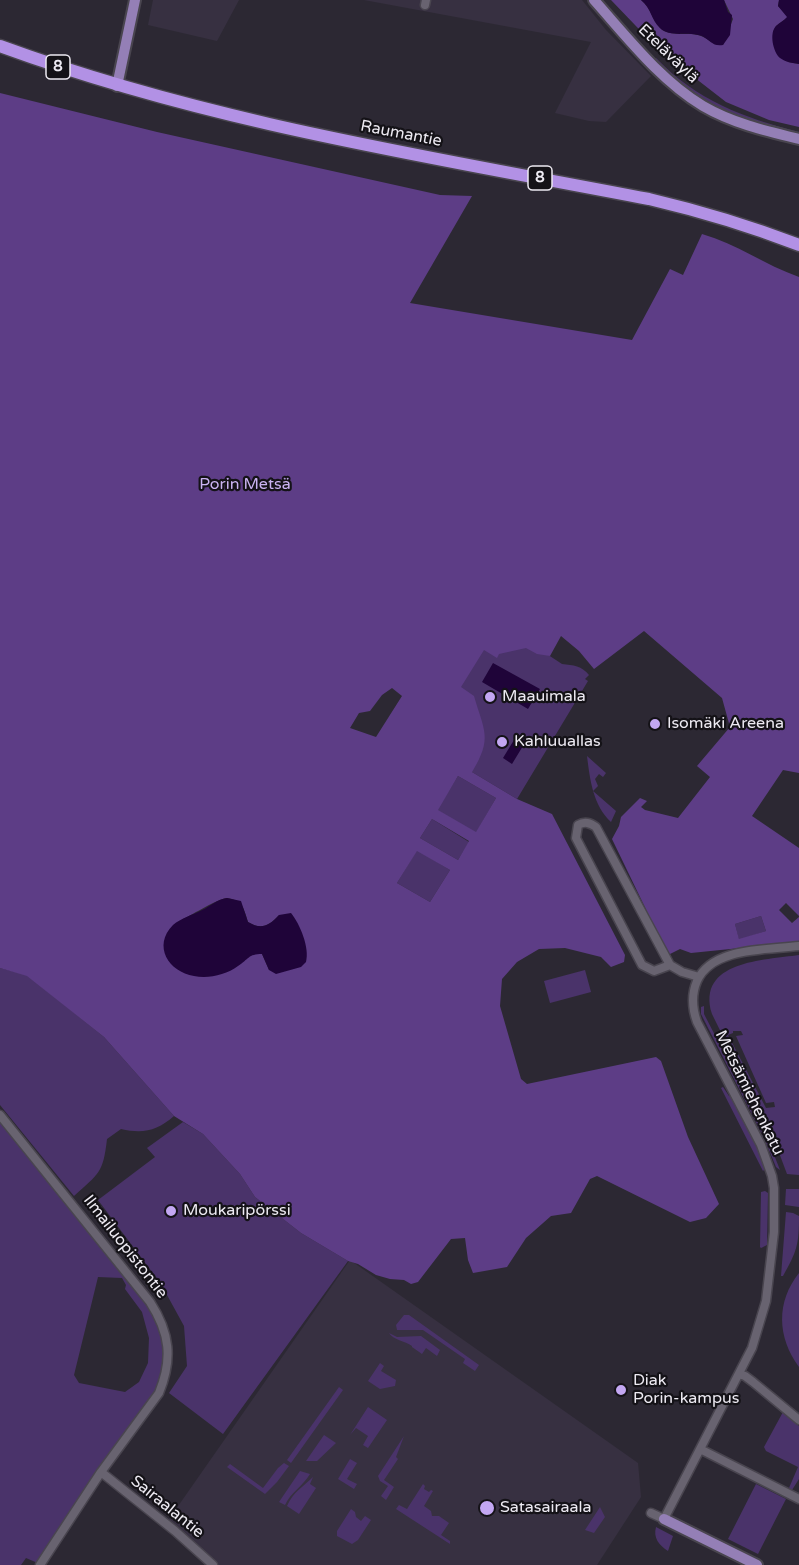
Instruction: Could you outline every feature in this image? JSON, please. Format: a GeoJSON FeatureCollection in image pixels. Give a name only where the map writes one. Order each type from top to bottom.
{"type":"FeatureCollection","features":[{"type":"Feature","properties":{"kind":"highway","name":"Raumantie"},"geometry":{"type":"LineString","coordinates":[[0,46],[117,86],[277,127],[700,211],[799,245]]}},
{"type":"Feature","properties":{"kind":"main road"},"geometry":{"type":"LineString","coordinates":[[117,86],[135,0]]}},
{"type":"Feature","properties":{"kind":"main road","name":"Eteläväylä"},"geometry":{"type":"LineString","coordinates":[[594,0],[651,63],[685,93],[704,106],[749,126],[799,139]]}},
{"type":"Feature","properties":{"kind":"main road"},"geometry":{"type":"LineString","coordinates":[[664,1519],[757,1565]]}},
{"type":"Feature","properties":{"kind":"street"},"geometry":{"type":"LineString","coordinates":[[670,965],[654,971],[642,965],[576,838],[578,825],[587,823],[596,826],[670,965],[682,972],[699,977],[709,964],[726,956],[799,946]]}},
{"type":"Feature","properties":{"kind":"street","name":"Metsämiehenkatu"},"geometry":{"type":"LineString","coordinates":[[664,1519],[739,1374],[759,1328],[774,1232],[774,1188],[761,1145],[693,1011],[692,998],[699,977]]}},
{"type":"Feature","properties":{"kind":"street","name":"Ilmailuopistontie"},"geometry":{"type":"LineString","coordinates":[[0,1115],[150,1302],[161,1318],[166,1335],[167,1364],[159,1393],[101,1472],[40,1565]]}},
{"type":"Feature","properties":{"kind":"street"},"geometry":{"type":"LineString","coordinates":[[739,1374],[753,1382],[799,1420]]}},
{"type":"Feature","properties":{"kind":"street"},"geometry":{"type":"LineString","coordinates":[[700,1449],[799,1499]]}},
{"type":"Feature","properties":{"kind":"street","name":"Sairaalantie"},"geometry":{"type":"LineString","coordinates":[[101,1472],[175,1531],[213,1565]]}},
{"type":"Feature","properties":{"kind":"street"},"geometry":{"type":"LineString","coordinates":[[651,1513],[664,1519]]}},
{"type":"Feature","properties":{"kind":"shaded area"},"geometry":{"type":"Polygon","coordinates":[[[153,0],[239,0],[217,41],[148,25],[153,0]]]}},
{"type":"Feature","properties":{"kind":"shaded area"},"geometry":{"type":"Polygon","coordinates":[[[364,0],[582,0],[606,30],[651,76],[606,122],[589,121],[555,113],[591,42],[364,0]]]}},
{"type":"Feature","properties":{"kind":"shaded area"},"geometry":{"type":"Polygon","coordinates":[[[641,0],[724,0],[728,12],[732,15],[730,35],[723,45],[720,45],[702,36],[669,33],[657,25],[641,0]]]}},
{"type":"Feature","properties":{"kind":"shaded area"},"geometry":{"type":"Polygon","coordinates":[[[779,0],[799,0],[799,64],[782,59],[774,47],[772,38],[774,29],[787,17],[778,6],[779,0]]]}},
{"type":"Feature","properties":{"kind":"shaded area"},"geometry":{"type":"Polygon","coordinates":[[[656,58],[687,85],[722,106],[740,114],[799,132],[799,135],[756,123],[721,108],[672,76],[654,60],[656,58]]]}},
{"type":"Feature","properties":{"kind":"shaded area","name":"Maauimala"},"geometry":{"type":"Polygon","coordinates":[[[463,599],[562,664],[580,668],[589,675],[585,679],[588,681],[517,799],[387,721],[463,599]]]}},
{"type":"Feature","properties":{"kind":"shaded area"},"geometry":{"type":"Polygon","coordinates":[[[493,663],[540,689],[528,709],[482,682],[493,663]]]}},
{"type":"Feature","properties":{"kind":"shaded area"},"geometry":{"type":"Polygon","coordinates":[[[517,735],[526,741],[512,764],[503,758],[517,735]]]}},
{"type":"Feature","properties":{"kind":"shaded area"},"geometry":{"type":"Polygon","coordinates":[[[587,756],[606,773],[603,777],[599,774],[595,779],[598,786],[593,791],[589,774],[587,756]]]}},
{"type":"Feature","properties":{"kind":"shaded area"},"geometry":{"type":"Polygon","coordinates":[[[458,776],[496,798],[476,833],[437,810],[458,776]]]}},
{"type":"Feature","properties":{"kind":"shaded area"},"geometry":{"type":"Polygon","coordinates":[[[593,791],[616,811],[611,822],[600,808],[593,791]]]}},
{"type":"Feature","properties":{"kind":"shaded area"},"geometry":{"type":"Polygon","coordinates":[[[432,819],[469,842],[458,860],[420,838],[432,819]]]}},
{"type":"Feature","properties":{"kind":"shaded area"},"geometry":{"type":"Polygon","coordinates":[[[417,850],[450,870],[430,902],[397,883],[417,850]]]}},
{"type":"Feature","properties":{"kind":"shaded area"},"geometry":{"type":"Polygon","coordinates":[[[227,898],[241,901],[248,922],[257,926],[265,926],[279,915],[291,913],[303,936],[307,950],[306,962],[301,967],[276,974],[269,970],[262,954],[257,954],[217,976],[194,976],[177,969],[166,957],[164,941],[167,933],[180,920],[227,898]]]}},
{"type":"Feature","properties":{"kind":"shaded area"},"geometry":{"type":"Polygon","coordinates":[[[761,916],[766,931],[739,940],[735,924],[761,916]]]}},
{"type":"Feature","properties":{"kind":"shaded area"},"geometry":{"type":"Polygon","coordinates":[[[799,955],[799,1175],[787,1174],[775,1142],[712,1014],[710,996],[714,983],[723,973],[736,966],[799,955]],[[733,1031],[728,1035],[766,1108],[775,1107],[774,1102],[766,1103],[736,1036],[743,1035],[741,1031],[733,1031]]]}},
{"type":"Feature","properties":{"kind":"shaded area"},"geometry":{"type":"Polygon","coordinates":[[[0,968],[27,975],[104,1037],[174,1116],[156,1128],[143,1131],[121,1129],[107,1139],[104,1159],[98,1172],[74,1196],[0,1105],[0,968]]]}},
{"type":"Feature","properties":{"kind":"shaded area"},"geometry":{"type":"Polygon","coordinates":[[[585,970],[591,992],[550,1003],[544,981],[585,970]]]}},
{"type":"Feature","properties":{"kind":"shaded area"},"geometry":{"type":"Polygon","coordinates":[[[704,1006],[704,1014],[765,1132],[780,1170],[776,1167],[764,1138],[701,1014],[701,1007],[704,1006]]]}},
{"type":"Feature","properties":{"kind":"shaded area"},"geometry":{"type":"Polygon","coordinates":[[[723,1087],[732,1097],[756,1145],[765,1169],[763,1171],[721,1088],[723,1087]]]}},
{"type":"Feature","properties":{"kind":"shaded area"},"geometry":{"type":"Polygon","coordinates":[[[0,1116],[152,1304],[166,1335],[165,1378],[40,1564],[26,1558],[21,1565],[0,1565],[0,1116]],[[98,1277],[74,1375],[79,1383],[125,1392],[139,1382],[148,1363],[149,1338],[142,1312],[125,1289],[126,1285],[122,1278],[98,1277]]]}},
{"type":"Feature","properties":{"kind":"shaded area"},"geometry":{"type":"Polygon","coordinates":[[[183,1122],[203,1134],[240,1174],[255,1197],[301,1233],[348,1261],[223,1434],[169,1393],[187,1366],[184,1326],[161,1284],[98,1200],[155,1157],[147,1148],[183,1122]]]}},
{"type":"Feature","properties":{"kind":"shaded area"},"geometry":{"type":"Polygon","coordinates":[[[786,1189],[799,1189],[799,1207],[785,1205],[786,1189]]]}},
{"type":"Feature","properties":{"kind":"shaded area"},"geometry":{"type":"Polygon","coordinates":[[[761,1192],[768,1193],[767,1245],[761,1248],[761,1192]]]}},
{"type":"Feature","properties":{"kind":"shaded area"},"geometry":{"type":"Polygon","coordinates":[[[786,1212],[799,1216],[798,1234],[794,1254],[781,1276],[786,1212]]]}},
{"type":"Feature","properties":{"kind":"shaded area"},"geometry":{"type":"Polygon","coordinates":[[[350,1260],[638,1463],[641,1497],[597,1565],[217,1565],[167,1522],[350,1260]]]}},
{"type":"Feature","properties":{"kind":"shaded area"},"geometry":{"type":"Polygon","coordinates":[[[799,1273],[799,1367],[786,1344],[782,1320],[786,1296],[799,1273]]]}},
{"type":"Feature","properties":{"kind":"shaded area"},"geometry":{"type":"Polygon","coordinates":[[[404,1315],[409,1315],[479,1365],[475,1371],[463,1363],[465,1359],[423,1330],[397,1330],[396,1325],[404,1315]]]}},
{"type":"Feature","properties":{"kind":"shaded area"},"geometry":{"type":"Polygon","coordinates":[[[389,1333],[397,1337],[421,1336],[440,1350],[437,1356],[426,1348],[422,1354],[389,1333]]]}},
{"type":"Feature","properties":{"kind":"shaded area"},"geometry":{"type":"Polygon","coordinates":[[[380,1363],[384,1366],[381,1371],[396,1380],[395,1386],[380,1389],[368,1381],[380,1363]]]}},
{"type":"Feature","properties":{"kind":"shaded area"},"geometry":{"type":"Polygon","coordinates":[[[339,1387],[343,1390],[291,1463],[287,1460],[339,1387]]]}},
{"type":"Feature","properties":{"kind":"shaded area"},"geometry":{"type":"Polygon","coordinates":[[[368,1407],[387,1420],[368,1448],[363,1445],[368,1436],[356,1428],[350,1435],[368,1407]]]}},
{"type":"Feature","properties":{"kind":"shaded area"},"geometry":{"type":"Polygon","coordinates":[[[783,1412],[799,1426],[799,1479],[792,1490],[789,1488],[798,1467],[766,1451],[764,1447],[783,1412]]]}},
{"type":"Feature","properties":{"kind":"shaded area"},"geometry":{"type":"Polygon","coordinates":[[[324,1435],[336,1443],[317,1461],[306,1461],[324,1435]]]}},
{"type":"Feature","properties":{"kind":"shaded area"},"geometry":{"type":"Polygon","coordinates":[[[404,1436],[396,1457],[398,1459],[384,1480],[394,1487],[386,1500],[381,1496],[388,1486],[380,1481],[378,1476],[404,1436]]]}},
{"type":"Feature","properties":{"kind":"shaded area"},"geometry":{"type":"Polygon","coordinates":[[[350,1459],[357,1463],[347,1479],[357,1484],[354,1489],[338,1479],[350,1459]]]}},
{"type":"Feature","properties":{"kind":"shaded area"},"geometry":{"type":"Polygon","coordinates":[[[284,1463],[289,1466],[265,1494],[227,1467],[230,1464],[263,1488],[284,1463]]]}},
{"type":"Feature","properties":{"kind":"shaded area"},"geometry":{"type":"Polygon","coordinates":[[[300,1471],[310,1474],[285,1505],[279,1502],[300,1471]]]}},
{"type":"Feature","properties":{"kind":"shaded area"},"geometry":{"type":"Polygon","coordinates":[[[313,1477],[310,1484],[316,1488],[299,1514],[287,1506],[295,1493],[313,1477]]]}},
{"type":"Feature","properties":{"kind":"shaded area"},"geometry":{"type":"Polygon","coordinates":[[[423,1484],[424,1489],[429,1492],[433,1491],[424,1506],[431,1511],[432,1516],[439,1516],[449,1523],[441,1535],[450,1541],[450,1544],[396,1509],[399,1505],[407,1509],[423,1484]]]}},
{"type":"Feature","properties":{"kind":"shaded area"},"geometry":{"type":"Polygon","coordinates":[[[756,1484],[786,1499],[758,1554],[728,1539],[756,1484]]]}},
{"type":"Feature","properties":{"kind":"shaded area"},"geometry":{"type":"Polygon","coordinates":[[[600,1507],[605,1517],[594,1533],[585,1530],[600,1507]]]}},
{"type":"Feature","properties":{"kind":"shaded area"},"geometry":{"type":"Polygon","coordinates":[[[351,1509],[361,1521],[365,1516],[371,1520],[358,1540],[352,1544],[337,1536],[337,1531],[351,1509]]]}},
{"type":"Feature","properties":{"kind":"shaded area"},"geometry":{"type":"Polygon","coordinates":[[[656,1527],[673,1536],[668,1551],[655,1535],[656,1527]]]}},
{"type":"Feature","properties":{"kind":"green space"},"geometry":{"type":"Polygon","coordinates":[[[611,0],[641,0],[657,25],[664,31],[696,35],[723,45],[733,19],[724,0],[779,0],[778,6],[788,17],[776,26],[773,32],[788,62],[799,64],[799,127],[769,120],[726,102],[659,50],[611,0]]]}},
{"type":"Feature","properties":{"kind":"green space","name":"Porin Metsä"},"geometry":{"type":"Polygon","coordinates":[[[0,93],[157,132],[440,195],[472,196],[410,303],[632,340],[670,269],[683,275],[702,234],[727,243],[799,277],[799,773],[783,770],[752,816],[799,848],[799,916],[786,903],[779,910],[792,923],[799,917],[799,942],[691,953],[680,949],[668,955],[612,839],[621,817],[640,798],[647,801],[641,807],[645,810],[678,818],[710,777],[697,766],[730,727],[722,698],[644,631],[594,669],[579,651],[561,636],[550,656],[537,654],[526,648],[499,654],[497,658],[484,650],[461,687],[474,696],[485,734],[483,751],[472,772],[517,799],[552,814],[625,955],[624,962],[611,967],[601,957],[565,948],[539,949],[517,962],[502,979],[500,1006],[521,1079],[527,1084],[656,1057],[661,1061],[688,1137],[719,1204],[706,1218],[690,1222],[597,1176],[590,1179],[571,1213],[551,1216],[526,1238],[507,1267],[473,1273],[468,1260],[465,1238],[451,1239],[418,1282],[411,1284],[404,1280],[376,1275],[301,1233],[255,1197],[240,1174],[203,1134],[174,1116],[104,1037],[27,976],[0,968],[0,93]],[[392,688],[382,695],[370,711],[359,713],[350,728],[376,737],[402,696],[392,688]],[[458,776],[438,810],[476,832],[496,798],[458,776]],[[432,819],[420,838],[458,860],[469,841],[432,819]],[[417,851],[397,883],[430,902],[450,870],[417,851]],[[227,898],[183,919],[247,958],[252,954],[262,954],[269,970],[279,915],[268,924],[257,926],[248,922],[244,909],[236,901],[227,898]],[[761,916],[735,924],[739,939],[766,931],[761,916]]]}},
{"type":"Feature","properties":{"kind":"place","name":"Maauimala"},"geometry":{"type":"Point","coordinates":[490,697]}},
{"type":"Feature","properties":{"kind":"place","name":"Isomäki Areena"},"geometry":{"type":"Point","coordinates":[655,724]}},
{"type":"Feature","properties":{"kind":"place","name":"Kahluuallas"},"geometry":{"type":"Point","coordinates":[502,742]}},
{"type":"Feature","properties":{"kind":"place","name":"Moukaripörssi"},"geometry":{"type":"Point","coordinates":[171,1211]}},
{"type":"Feature","properties":{"kind":"place","name":"Diak Porin-kampus"},"geometry":{"type":"Point","coordinates":[621,1390]}},
{"type":"Feature","properties":{"kind":"place","name":"Satasairaala"},"geometry":{"type":"Point","coordinates":[487,1508]}}]}
